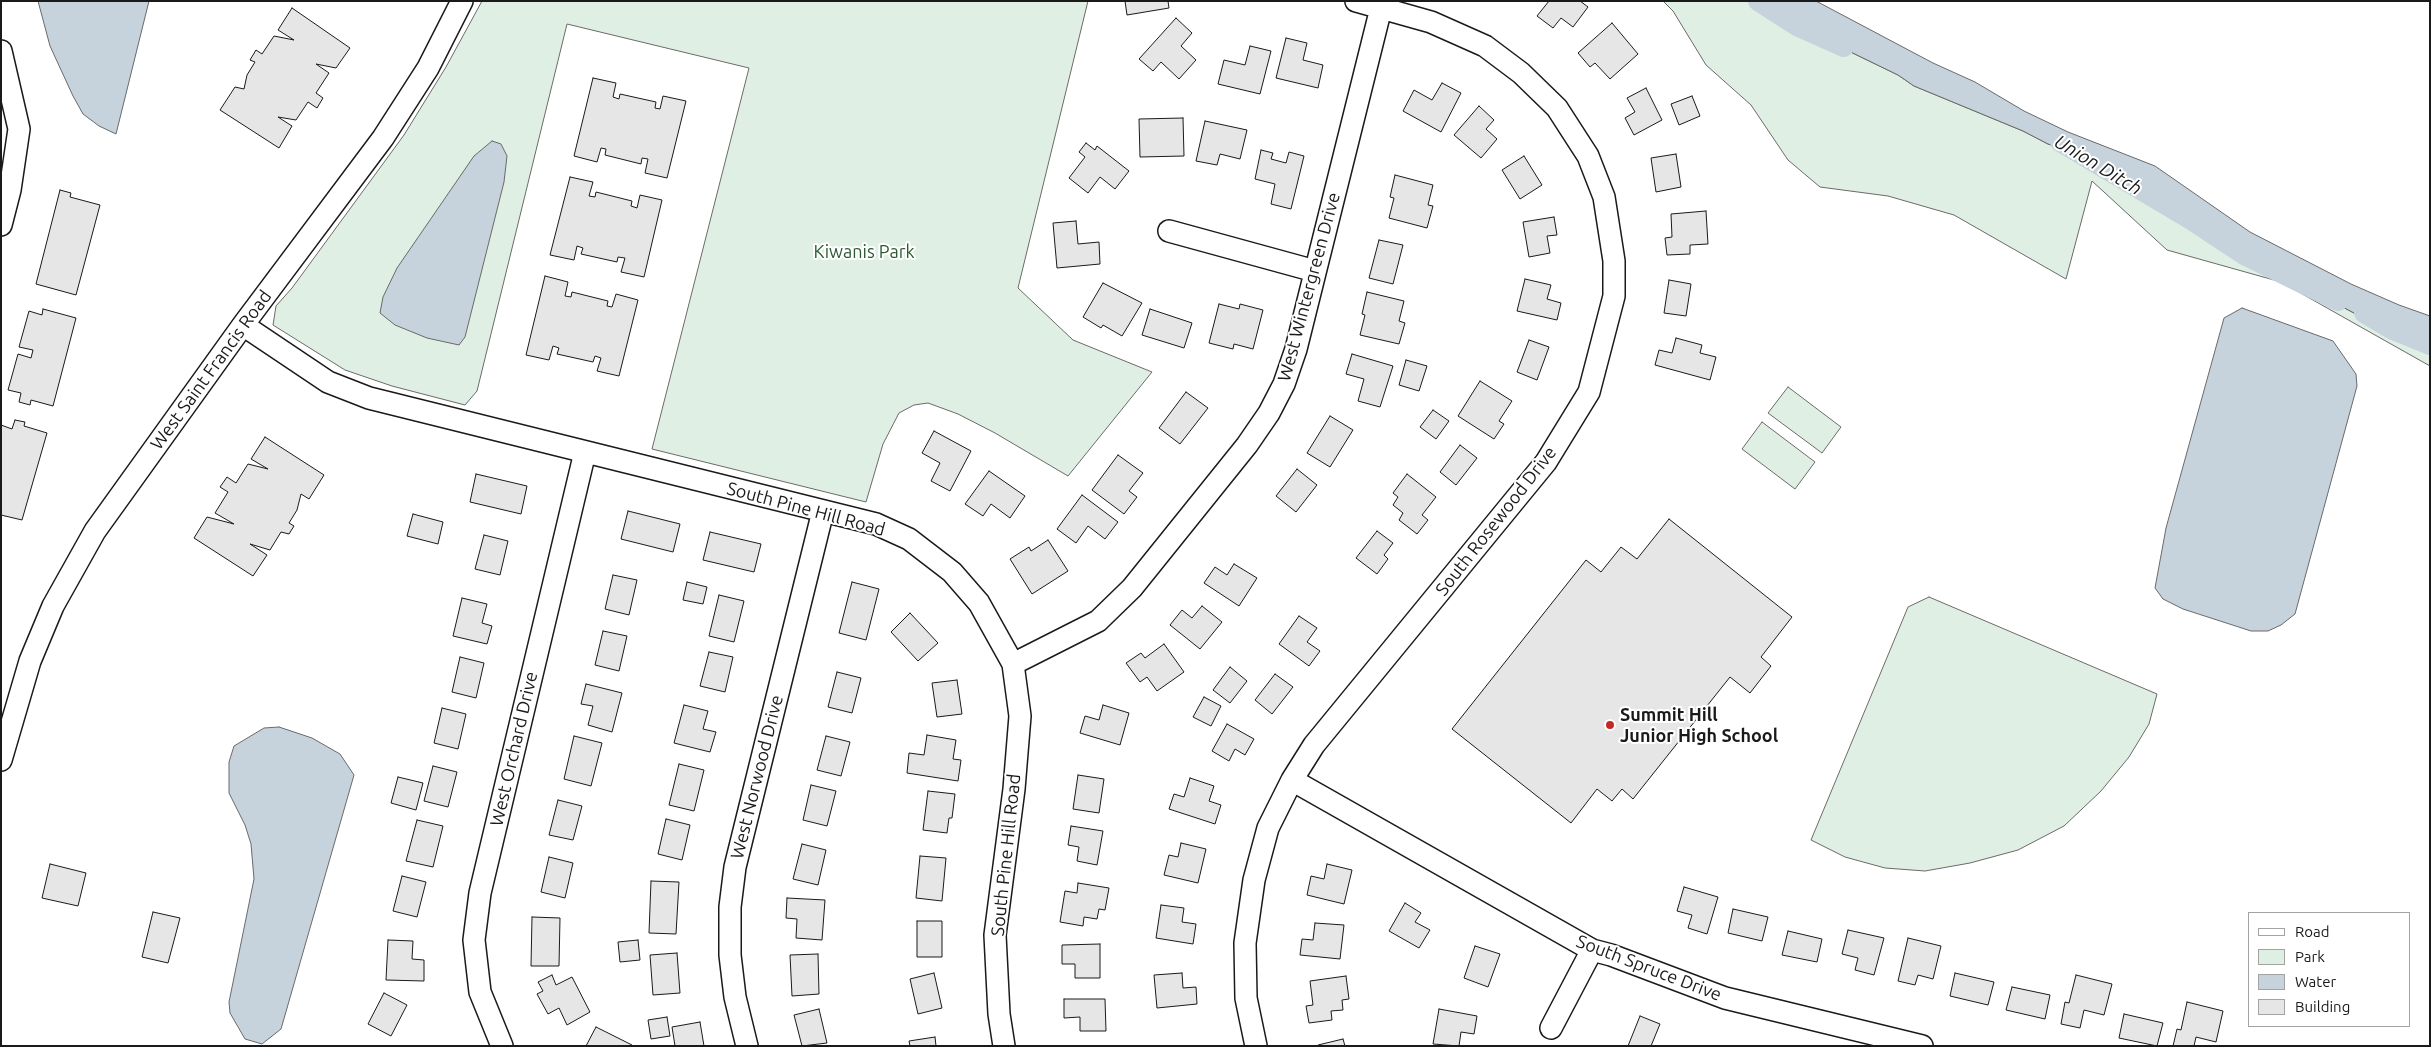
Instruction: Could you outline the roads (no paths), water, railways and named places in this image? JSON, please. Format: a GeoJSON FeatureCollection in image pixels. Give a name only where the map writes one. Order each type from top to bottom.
{"type":"FeatureCollection","features":[{"type":"Feature","properties":{"kind":"street","name":"West Saint Francis Road"},"geometry":{"type":"LineString","coordinates":[[1,760],[30,661],[53,606],[95,532],[243,325],[383,138],[428,68],[462,1]]}},
{"type":"Feature","properties":{"kind":"street","name":"South Rosewood Drive"},"geometry":{"type":"LineString","coordinates":[[1252,1045],[1246,998],[1245,943],[1254,880],[1268,828],[1292,780],[1314,745],[1546,462],[1588,392],[1614,296],[1614,261],[1604,197],[1588,156],[1557,108],[1521,73],[1485,46],[1431,22],[1356,1]]}},
{"type":"Feature","properties":{"kind":"street","name":"West Wintergreen Drive"},"geometry":{"type":"LineString","coordinates":[[1013,664],[1098,621],[1132,588],[1247,445],[1269,413],[1284,384],[1296,349],[1381,8]]}},
{"type":"Feature","properties":{"kind":"street"},"geometry":{"type":"LineString","coordinates":[[1,51],[19,129],[10,190],[1,225]]}},
{"type":"Feature","properties":{"kind":"street"},"geometry":{"type":"LineString","coordinates":[[1170,231],[1315,271]]}},
{"type":"Feature","properties":{"kind":"street","name":"South Pine Hill Road"},"geometry":{"type":"LineString","coordinates":[[243,325],[328,382],[361,395],[876,524],[909,539],[952,572],[979,603],[1013,664],[1020,716],[1014,789],[995,935],[999,1014],[1004,1046]]}},
{"type":"Feature","properties":{"kind":"street","name":"West Orchard Drive"},"geometry":{"type":"LineString","coordinates":[[499,1045],[480,992],[474,940],[480,893],[585,452]]}},
{"type":"Feature","properties":{"kind":"street","name":"West Norwood Drive"},"geometry":{"type":"LineString","coordinates":[[747,1046],[735,997],[730,955],[730,907],[735,867],[823,511]]}},
{"type":"Feature","properties":{"kind":"street","name":"South Spruce Drive"},"geometry":{"type":"LineString","coordinates":[[1292,780],[1592,950],[1725,998],[1922,1046]]}},
{"type":"Feature","properties":{"kind":"street"},"geometry":{"type":"LineString","coordinates":[[1551,1028],[1592,950]]}},
{"type":"Feature","properties":{"kind":"water"},"geometry":{"type":"Polygon","coordinates":[[[38,1],[149,1],[116,134],[99,126],[83,114],[50,46],[38,1]]]}},
{"type":"Feature","properties":{"kind":"water"},"geometry":{"type":"Polygon","coordinates":[[[1764,1],[1816,1],[1933,63],[1975,82],[2024,111],[2068,132],[2155,166],[2250,232],[2351,284],[2430,316],[2430,343],[2400,327],[2381,326],[2369,321],[2322,296],[2279,269],[2256,258],[2163,193],[2130,174],[2105,162],[2048,144],[2023,131],[1914,86],[1898,75],[1830,42],[1764,1]]]}},
{"type":"Feature","properties":{"kind":"water"},"geometry":{"type":"Polygon","coordinates":[[[492,141],[501,144],[507,156],[504,182],[465,337],[459,345],[427,338],[395,325],[380,313],[383,297],[397,268],[474,156],[492,141]]]}},
{"type":"Feature","properties":{"kind":"water"},"geometry":{"type":"Polygon","coordinates":[[[2242,308],[2333,341],[2356,374],[2357,386],[2295,614],[2281,625],[2268,631],[2251,631],[2183,609],[2163,599],[2155,588],[2166,528],[2224,318],[2242,308]]]}},
{"type":"Feature","properties":{"kind":"water"},"geometry":{"type":"Polygon","coordinates":[[[279,727],[312,738],[340,754],[354,775],[281,1029],[262,1044],[245,1039],[230,1013],[229,1002],[254,879],[251,844],[245,825],[229,793],[229,762],[234,746],[264,728],[279,727]]]}},
{"type":"Feature","properties":{"kind":"waterway","name":"Union Ditch"},"geometry":{"type":"LineString","coordinates":[[1758,1],[1797,26],[1844,47]]}},
{"type":"Feature","properties":{"kind":"waterway","name":"Union Ditch"},"geometry":{"type":"LineString","coordinates":[[2060,142],[2191,220],[2244,255],[2338,301]]}},
{"type":"Feature","properties":{"kind":"waterway","name":"Union Ditch"},"geometry":{"type":"LineString","coordinates":[[2364,313],[2393,330],[2430,345]]}},
{"type":"Feature","properties":{"kind":"place","name":"Summit Hill Junior High School"},"geometry":{"type":"Point","coordinates":[1610,725]}},
{"type":"Feature","properties":{"kind":"park label","name":"Kiwanis Park"},"geometry":{"type":"Point","coordinates":[864,252]}}]}
